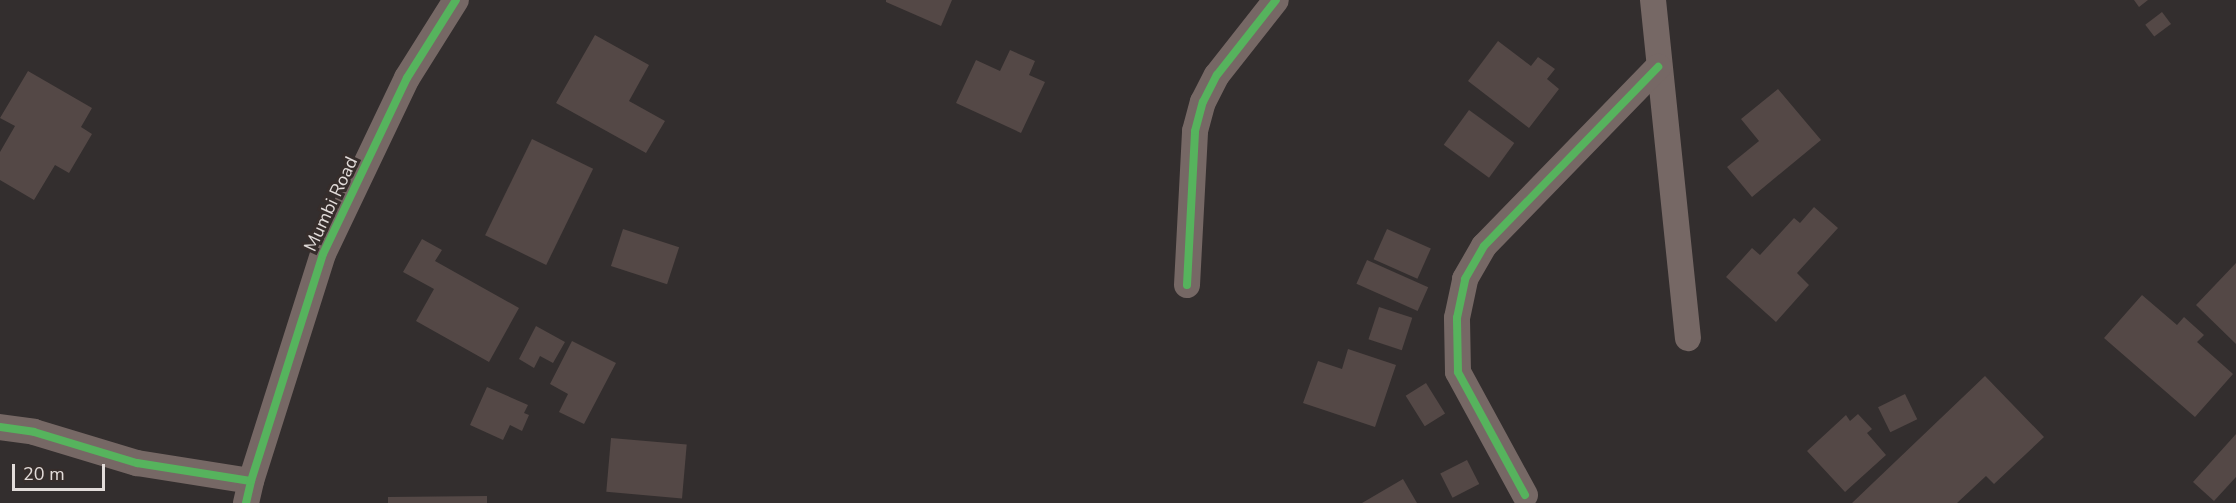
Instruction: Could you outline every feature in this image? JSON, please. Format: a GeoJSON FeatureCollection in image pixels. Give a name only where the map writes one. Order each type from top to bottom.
{"type":"FeatureCollection","features":[{"type":"Feature","properties":{"kind":"street","name":"Mumbi Road"},"geometry":{"type":"LineString","coordinates":[[249,492],[323,254],[407,78],[456,0]]}},
{"type":"Feature","properties":{"kind":"street"},"geometry":{"type":"LineString","coordinates":[[1187,285],[1195,131],[1203,102],[1217,75],[1276,0]]}},
{"type":"Feature","properties":{"kind":"street"},"geometry":{"type":"LineString","coordinates":[[1653,0],[1658,67],[1688,338]]}},
{"type":"Feature","properties":{"kind":"street"},"geometry":{"type":"LineString","coordinates":[[1525,495],[1458,372],[1457,318],[1465,279],[1484,246],[1658,67]]}},
{"type":"Feature","properties":{"kind":"street"},"geometry":{"type":"LineString","coordinates":[[0,428],[34,432],[137,463],[249,492]]}},
{"type":"Feature","properties":{"kind":"building"},"geometry":{"type":"Polygon","coordinates":[[[886,0],[952,0],[941,26],[886,2],[886,0]]]}},
{"type":"Feature","properties":{"kind":"building"},"geometry":{"type":"Polygon","coordinates":[[[2134,0],[2148,0],[2139,7],[2134,0]]]}},
{"type":"Feature","properties":{"kind":"building"},"geometry":{"type":"Polygon","coordinates":[[[2162,12],[2171,24],[2154,37],[2145,25],[2162,12]]]}},
{"type":"Feature","properties":{"kind":"building"},"geometry":{"type":"Polygon","coordinates":[[[595,35],[649,65],[629,101],[665,121],[646,153],[556,103],[595,35]]]}},
{"type":"Feature","properties":{"kind":"building"},"geometry":{"type":"Polygon","coordinates":[[[1498,41],[1531,66],[1538,57],[1555,69],[1547,79],[1559,89],[1529,128],[1468,81],[1498,41]]]}},
{"type":"Feature","properties":{"kind":"building"},"geometry":{"type":"Polygon","coordinates":[[[1010,50],[1035,61],[1029,75],[1045,82],[1021,133],[956,103],[976,60],[1000,71],[1010,50]]]}},
{"type":"Feature","properties":{"kind":"building"},"geometry":{"type":"Polygon","coordinates":[[[28,71],[92,108],[81,127],[92,134],[69,173],[55,165],[34,200],[0,180],[0,152],[15,126],[0,118],[28,71]]]}},
{"type":"Feature","properties":{"kind":"building"},"geometry":{"type":"Polygon","coordinates":[[[1778,89],[1821,140],[1752,197],[1727,167],[1759,141],[1741,119],[1778,89]]]}},
{"type":"Feature","properties":{"kind":"building"},"geometry":{"type":"Polygon","coordinates":[[[1469,110],[1514,143],[1489,178],[1444,145],[1469,110]]]}},
{"type":"Feature","properties":{"kind":"building"},"geometry":{"type":"Polygon","coordinates":[[[532,139],[593,169],[546,265],[485,235],[532,139]]]}},
{"type":"Feature","properties":{"kind":"building"},"geometry":{"type":"Polygon","coordinates":[[[1814,207],[1838,228],[1797,273],[1809,285],[1776,322],[1726,277],[1752,248],[1760,255],[1794,218],[1800,223],[1814,207]]]}},
{"type":"Feature","properties":{"kind":"building"},"geometry":{"type":"Polygon","coordinates":[[[623,229],[679,247],[667,284],[611,266],[623,229]]]}},
{"type":"Feature","properties":{"kind":"building"},"geometry":{"type":"Polygon","coordinates":[[[1387,229],[1431,249],[1417,279],[1374,259],[1387,229]]]}},
{"type":"Feature","properties":{"kind":"building"},"geometry":{"type":"Polygon","coordinates":[[[422,239],[442,250],[435,261],[519,308],[489,362],[416,321],[434,289],[403,272],[422,239]]]}},
{"type":"Feature","properties":{"kind":"building"},"geometry":{"type":"Polygon","coordinates":[[[1367,260],[1428,287],[1418,311],[1356,284],[1367,260]]]}},
{"type":"Feature","properties":{"kind":"building"},"geometry":{"type":"Polygon","coordinates":[[[2236,263],[2236,344],[2196,305],[2236,263]]]}},
{"type":"Feature","properties":{"kind":"building"},"geometry":{"type":"Polygon","coordinates":[[[2142,295],[2177,325],[2184,317],[2204,335],[2197,342],[2233,374],[2195,417],[2104,338],[2142,295]]]}},
{"type":"Feature","properties":{"kind":"building"},"geometry":{"type":"Polygon","coordinates":[[[1379,307],[1412,318],[1402,350],[1368,339],[1379,307]]]}},
{"type":"Feature","properties":{"kind":"building"},"geometry":{"type":"Polygon","coordinates":[[[536,326],[565,342],[553,363],[540,356],[534,368],[519,359],[536,326]]]}},
{"type":"Feature","properties":{"kind":"building"},"geometry":{"type":"Polygon","coordinates":[[[572,341],[616,363],[584,424],[559,412],[568,394],[550,384],[572,341]]]}},
{"type":"Feature","properties":{"kind":"building"},"geometry":{"type":"Polygon","coordinates":[[[1348,349],[1396,365],[1375,427],[1303,403],[1318,361],[1342,369],[1348,349]]]}},
{"type":"Feature","properties":{"kind":"building"},"geometry":{"type":"Polygon","coordinates":[[[1985,376],[2044,437],[1994,484],[1986,476],[1957,503],[1852,503],[1985,376]]]}},
{"type":"Feature","properties":{"kind":"building"},"geometry":{"type":"Polygon","coordinates":[[[1426,383],[1445,414],[1425,426],[1406,396],[1426,383]]]}},
{"type":"Feature","properties":{"kind":"building"},"geometry":{"type":"Polygon","coordinates":[[[487,387],[528,405],[524,413],[529,415],[522,431],[510,425],[503,440],[470,425],[487,387]]]}},
{"type":"Feature","properties":{"kind":"building"},"geometry":{"type":"Polygon","coordinates":[[[1905,394],[1917,419],[1890,432],[1878,407],[1905,394]]]}},
{"type":"Feature","properties":{"kind":"building"},"geometry":{"type":"Polygon","coordinates":[[[1858,414],[1872,429],[1867,433],[1886,455],[1845,492],[1807,451],[1846,415],[1850,421],[1858,414]]]}},
{"type":"Feature","properties":{"kind":"building"},"geometry":{"type":"Polygon","coordinates":[[[2236,434],[2236,477],[2214,501],[2193,482],[2236,434]]]}},
{"type":"Feature","properties":{"kind":"building"},"geometry":{"type":"Polygon","coordinates":[[[611,438],[687,445],[682,498],[606,492],[611,438]]]}},
{"type":"Feature","properties":{"kind":"building"},"geometry":{"type":"Polygon","coordinates":[[[1467,460],[1479,484],[1453,498],[1440,474],[1467,460]]]}},
{"type":"Feature","properties":{"kind":"building"},"geometry":{"type":"Polygon","coordinates":[[[1403,479],[1417,503],[1362,503],[1403,479]]]}},
{"type":"Feature","properties":{"kind":"building"},"geometry":{"type":"Polygon","coordinates":[[[487,496],[487,503],[388,503],[388,497],[487,496]]]}},
{"type":"Feature","properties":{"kind":"cycle path"},"geometry":{"type":"LineString","coordinates":[[246,503],[323,254],[407,78],[456,0]]}},
{"type":"Feature","properties":{"kind":"cycle path"},"geometry":{"type":"LineString","coordinates":[[1187,285],[1195,131],[1203,102],[1217,75],[1276,0]]}},
{"type":"Feature","properties":{"kind":"cycle path"},"geometry":{"type":"LineString","coordinates":[[1525,495],[1458,372],[1457,318],[1465,279],[1484,246],[1658,67]]}},
{"type":"Feature","properties":{"kind":"cycle path"},"geometry":{"type":"LineString","coordinates":[[0,427],[34,432],[137,463],[251,481]]}}]}
